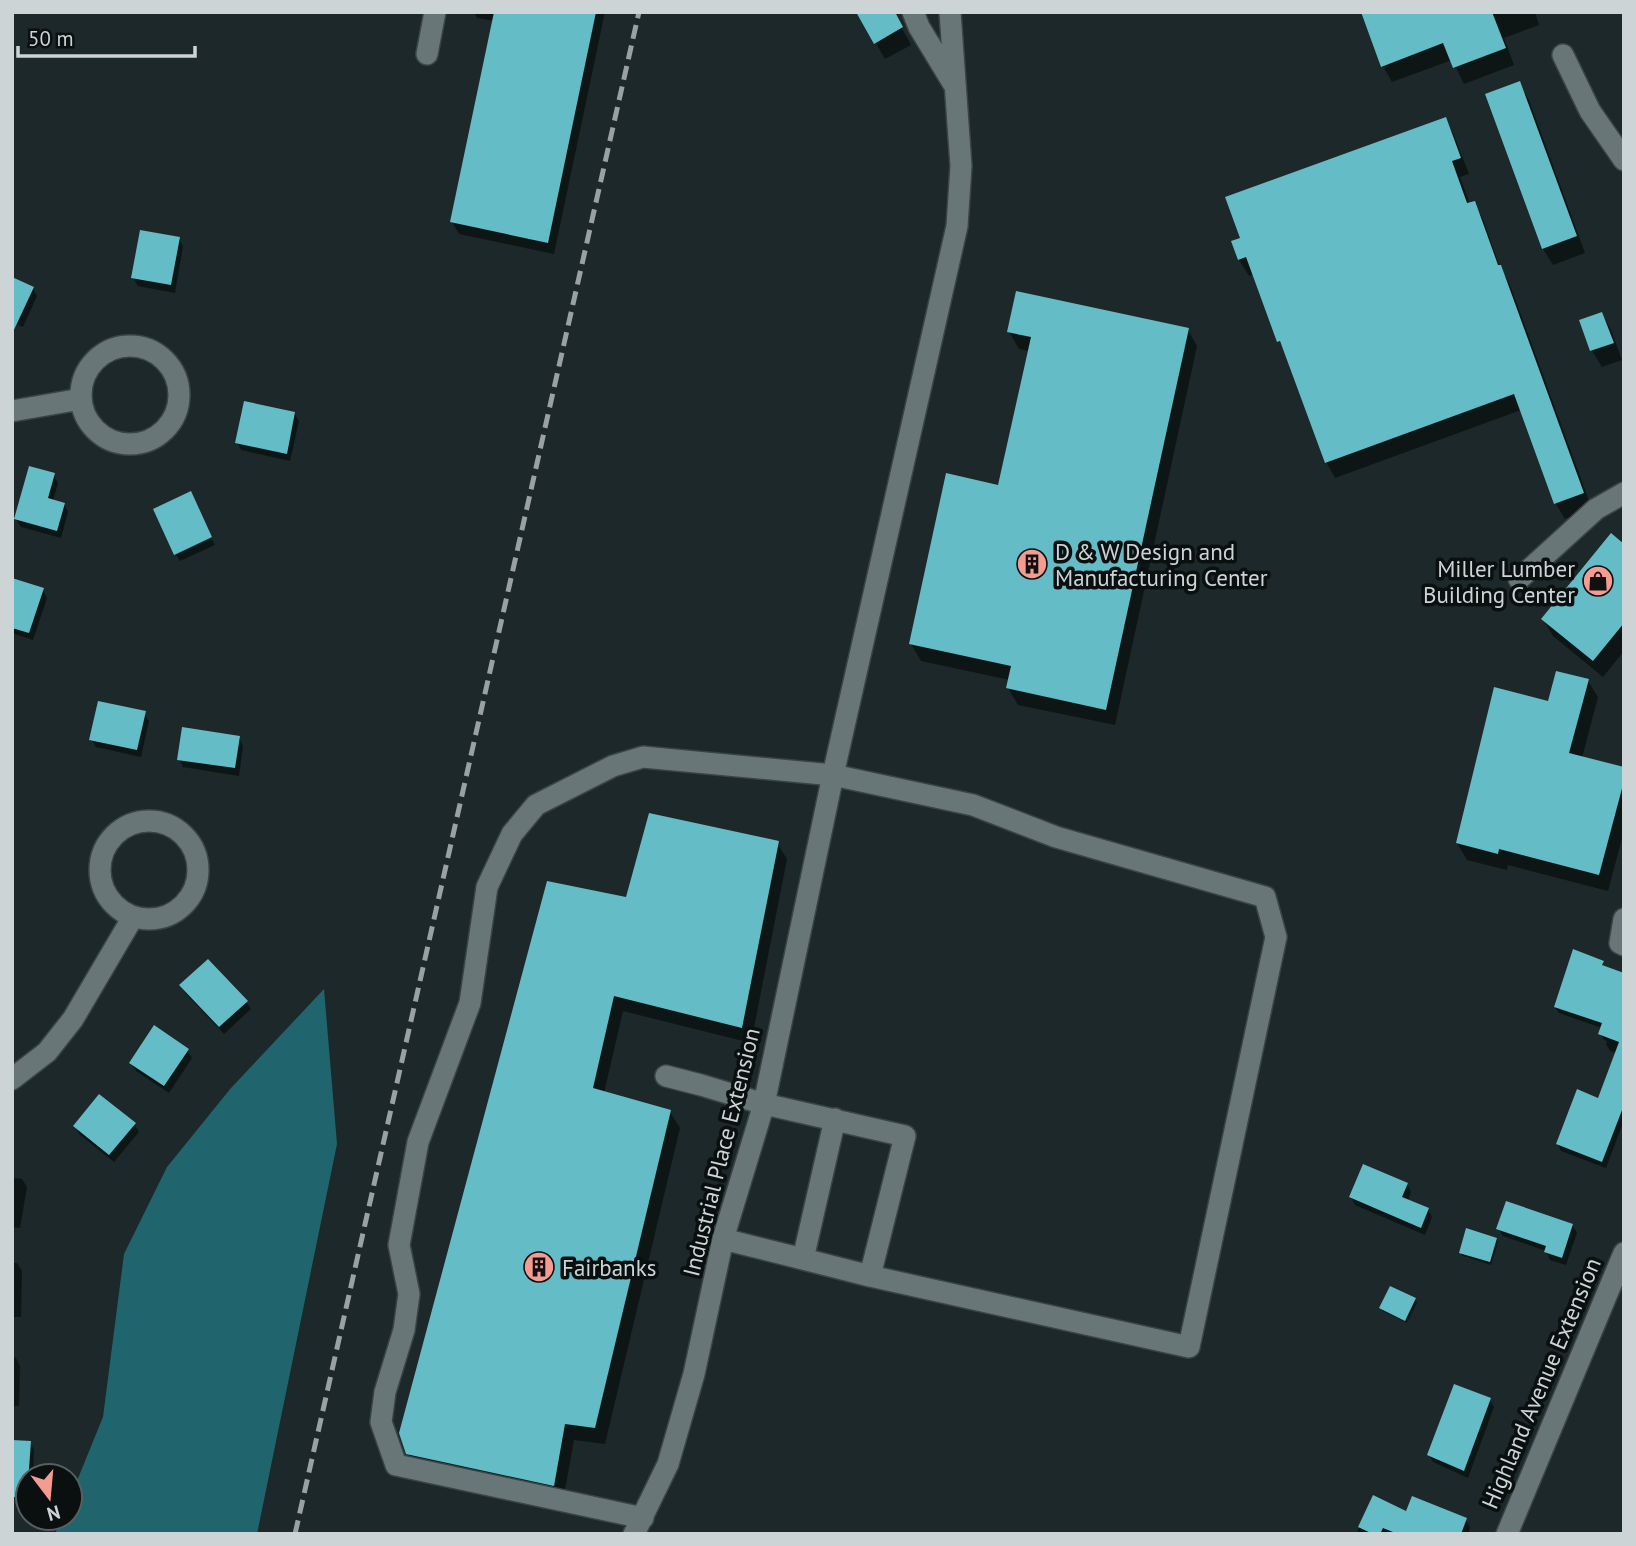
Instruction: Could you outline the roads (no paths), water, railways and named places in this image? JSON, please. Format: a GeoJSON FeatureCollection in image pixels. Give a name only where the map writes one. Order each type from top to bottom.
{"type":"FeatureCollection","features":[{"type":"Feature","properties":{"kind":"street"},"geometry":{"type":"LineString","coordinates":[[427,54],[435,12]]}},
{"type":"Feature","properties":{"kind":"street"},"geometry":{"type":"LineString","coordinates":[[913,12],[919,27],[956,87]]}},
{"type":"Feature","properties":{"kind":"street","name":"Industrial Place Extension"},"geometry":{"type":"LineString","coordinates":[[638,1526],[668,1464],[694,1374],[723,1239],[764,1104],[833,775],[957,226],[961,166],[950,12]]}},
{"type":"Feature","properties":{"kind":"street"},"geometry":{"type":"LineString","coordinates":[[1563,55],[1590,111],[1624,160]]}},
{"type":"Feature","properties":{"kind":"street"},"geometry":{"type":"LineString","coordinates":[[129,345],[159,354],[170,365],[177,379],[180,396],[176,412],[168,426],[156,437],[124,443],[108,438],[95,429],[86,415],[81,399],[82,383],[99,357],[113,349],[129,345]]}},
{"type":"Feature","properties":{"kind":"street"},"geometry":{"type":"LineString","coordinates":[[12,411],[81,399]]}},
{"type":"Feature","properties":{"kind":"street"},"geometry":{"type":"LineString","coordinates":[[1519,579],[1596,509],[1624,493]]}},
{"type":"Feature","properties":{"kind":"street"},"geometry":{"type":"LineString","coordinates":[[638,1526],[396,1465],[381,1422],[385,1392],[404,1330],[409,1294],[399,1245],[418,1142],[470,1003],[487,887],[512,834],[536,805],[613,766],[643,757],[833,775],[972,805],[1056,837],[1265,897],[1276,937],[1189,1347],[870,1276],[723,1239]]}},
{"type":"Feature","properties":{"kind":"street"},"geometry":{"type":"LineString","coordinates":[[146,821],[163,823],[176,829],[188,840],[198,869],[196,884],[189,898],[178,909],[149,919],[133,917],[118,909],[107,896],[100,872],[105,848],[115,834],[129,825],[146,821]]}},
{"type":"Feature","properties":{"kind":"street"},"geometry":{"type":"LineString","coordinates":[[12,1079],[47,1052],[73,1019],[133,917]]}},
{"type":"Feature","properties":{"kind":"street"},"geometry":{"type":"LineString","coordinates":[[1624,919],[1620,943],[1624,945]]}},
{"type":"Feature","properties":{"kind":"street"},"geometry":{"type":"LineString","coordinates":[[666,1076],[764,1104],[905,1136],[870,1276]]}},
{"type":"Feature","properties":{"kind":"street"},"geometry":{"type":"LineString","coordinates":[[803,1259],[835,1119]]}},
{"type":"Feature","properties":{"kind":"street","name":"Highland Avenue Extension"},"geometry":{"type":"LineString","coordinates":[[1507,1534],[1624,1252]]}},
{"type":"Feature","properties":{"kind":"railway"},"geometry":{"type":"LineString","coordinates":[[295,1534],[639,12]]}},
{"type":"Feature","properties":{"kind":"place","name":"D & W Design and Manufacturing Center"},"geometry":{"type":"Point","coordinates":[1032,564]}},
{"type":"Feature","properties":{"kind":"place","name":"Miller Lumber Building Center"},"geometry":{"type":"Point","coordinates":[1598,581]}},
{"type":"Feature","properties":{"kind":"place","name":"Fairbanks"},"geometry":{"type":"Point","coordinates":[539,1267]}}]}
